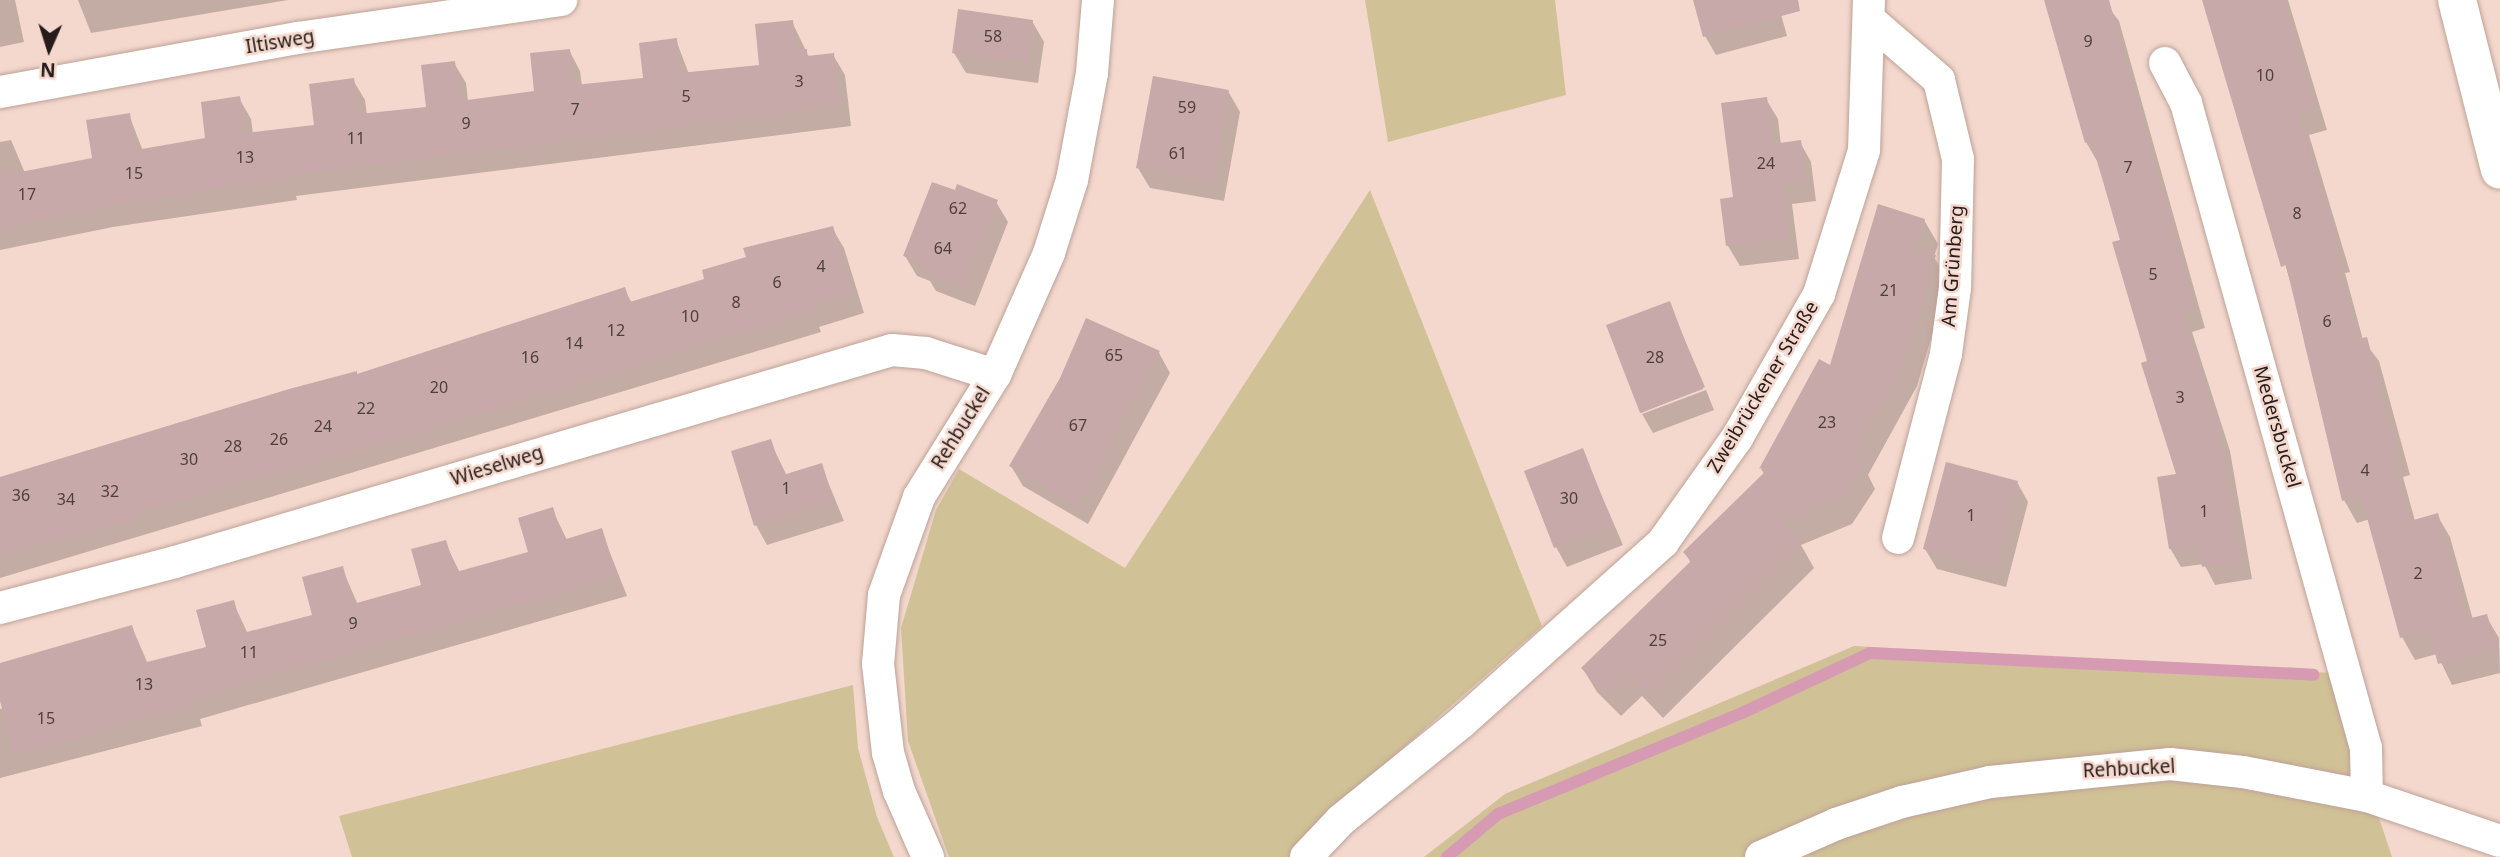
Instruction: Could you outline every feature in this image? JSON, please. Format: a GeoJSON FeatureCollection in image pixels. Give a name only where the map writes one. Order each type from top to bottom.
{"type":"FeatureCollection","features":[{"type":"Feature","properties":{"kind":"street","name":"Iltisweg"},"geometry":{"type":"LineString","coordinates":[[0,92],[298,38],[561,0]]}},
{"type":"Feature","properties":{"kind":"street","name":"Rehbuckel"},"geometry":{"type":"LineString","coordinates":[[928,857],[899,791],[888,753],[878,664],[880,616],[892,567],[919,497],[995,375],[1049,253],[1072,180],[1092,73],[1098,0]]}},
{"type":"Feature","properties":{"kind":"street"},"geometry":{"type":"LineString","coordinates":[[2457,0],[2500,170]]}},
{"type":"Feature","properties":{"kind":"street","name":"Am Grünberg"},"geometry":{"type":"LineString","coordinates":[[1870,10],[1939,80],[1958,159],[1955,288],[1946,354],[1898,538]]}},
{"type":"Feature","properties":{"kind":"street","name":"Zweibrückener Straße"},"geometry":{"type":"LineString","coordinates":[[1306,857],[1341,820],[1462,722],[1663,542],[1737,438],[1819,294],[1864,150],[1870,10]]}},
{"type":"Feature","properties":{"kind":"street","name":"Medersbuckel"},"geometry":{"type":"LineString","coordinates":[[2165,64],[2186,103],[2366,748],[2367,796]]}},
{"type":"Feature","properties":{"kind":"street","name":"Wieselweg"},"geometry":{"type":"LineString","coordinates":[[0,608],[175,562],[892,350],[926,354],[995,375]]}},
{"type":"Feature","properties":{"kind":"street","name":"Rehbuckel"},"geometry":{"type":"LineString","coordinates":[[1761,857],[1902,802],[1990,782],[2087,770],[2170,764],[2244,772],[2367,796],[2500,841]]}},
{"type":"Feature","properties":{"kind":"shaded area"},"geometry":{"type":"Polygon","coordinates":[[[1365,0],[1555,0],[1566,95],[1388,142],[1365,0]]]}},
{"type":"Feature","properties":{"kind":"shaded area"},"geometry":{"type":"Polygon","coordinates":[[[1370,190],[1542,626],[1318,823],[1290,857],[949,857],[908,741],[901,628],[936,510],[959,469],[1125,568],[1370,190]]]}},
{"type":"Feature","properties":{"kind":"shaded area"},"geometry":{"type":"Polygon","coordinates":[[[1854,646],[2331,673],[2392,857],[1424,857],[1505,794],[1854,646]]]}},
{"type":"Feature","properties":{"kind":"shaded area"},"geometry":{"type":"Polygon","coordinates":[[[853,685],[858,748],[877,817],[894,857],[352,857],[339,816],[853,685]]]}},
{"type":"Feature","properties":{"kind":"building"},"geometry":{"type":"Polygon","coordinates":[[[1693,0],[1798,0],[1800,11],[1703,37],[1693,0]]]}},
{"type":"Feature","properties":{"kind":"building"},"geometry":{"type":"Polygon","coordinates":[[[2044,0],[2109,0],[2195,308],[2182,312],[2219,430],[2242,560],[2202,567],[2198,544],[2169,549],[2157,477],[2176,474],[2141,363],[2147,361],[2112,242],[2120,240],[2091,140],[2085,143],[2044,0]]]}},
{"type":"Feature","properties":{"kind":"building"},"geometry":{"type":"Polygon","coordinates":[[[2202,0],[2284,0],[2315,107],[2298,112],[2339,249],[2334,251],[2358,339],[2367,337],[2398,453],[2391,455],[2410,521],[2438,513],[2467,619],[2487,614],[2497,648],[2438,664],[2429,631],[2400,638],[2361,496],[2342,501],[2286,265],[2281,267],[2202,0]]]}},
{"type":"Feature","properties":{"kind":"building"},"geometry":{"type":"Polygon","coordinates":[[[958,9],[1033,20],[1027,63],[952,53],[958,9]]]}},
{"type":"Feature","properties":{"kind":"building"},"geometry":{"type":"Polygon","coordinates":[[[793,20],[796,50],[807,49],[807,56],[834,53],[840,106],[285,176],[286,180],[177,194],[0,227],[0,176],[92,158],[86,120],[130,113],[136,150],[205,138],[201,102],[240,96],[245,133],[314,125],[309,84],[354,78],[359,114],[426,107],[421,65],[455,61],[460,101],[534,91],[530,53],[570,49],[574,85],[643,78],[639,43],[677,38],[680,73],[759,65],[755,24],[793,20]]]}},
{"type":"Feature","properties":{"kind":"building"},"geometry":{"type":"Polygon","coordinates":[[[1153,76],[1229,90],[1213,181],[1136,168],[1153,76]]]}},
{"type":"Feature","properties":{"kind":"building"},"geometry":{"type":"Polygon","coordinates":[[[1767,97],[1773,144],[1801,140],[1806,181],[1782,184],[1789,239],[1726,246],[1720,199],[1733,197],[1721,103],[1767,97]]]}},
{"type":"Feature","properties":{"kind":"building"},"geometry":{"type":"Polygon","coordinates":[[[932,182],[955,190],[957,184],[998,200],[964,287],[922,271],[924,264],[903,256],[932,182]]]}},
{"type":"Feature","properties":{"kind":"building"},"geometry":{"type":"Polygon","coordinates":[[[1878,204],[1925,219],[1916,250],[1936,255],[1904,361],[1854,452],[1863,464],[1847,494],[1782,524],[1801,543],[1649,695],[1627,673],[1607,694],[1581,668],[1691,561],[1683,552],[1775,462],[1759,469],[1819,359],[1830,365],[1878,204]]]}},
{"type":"Feature","properties":{"kind":"building"},"geometry":{"type":"Polygon","coordinates":[[[833,226],[854,293],[809,306],[810,312],[400,439],[139,512],[141,518],[0,556],[0,477],[289,389],[357,371],[357,374],[625,287],[630,302],[704,279],[702,270],[746,257],[743,248],[833,226]]]}},
{"type":"Feature","properties":{"kind":"building"},"geometry":{"type":"Polygon","coordinates":[[[1670,301],[1703,389],[1640,413],[1606,325],[1670,301]]]}},
{"type":"Feature","properties":{"kind":"building"},"geometry":{"type":"Polygon","coordinates":[[[1086,318],[1160,351],[1077,505],[1009,466],[1060,378],[1086,318]]]}},
{"type":"Feature","properties":{"kind":"building"},"geometry":{"type":"Polygon","coordinates":[[[771,439],[783,475],[822,463],[834,501],[754,526],[731,451],[771,439]]]}},
{"type":"Feature","properties":{"kind":"building"},"geometry":{"type":"Polygon","coordinates":[[[1583,448],[1613,525],[1554,548],[1524,471],[1583,448]]]}},
{"type":"Feature","properties":{"kind":"building"},"geometry":{"type":"Polygon","coordinates":[[[1946,462],[2018,481],[1995,568],[1923,549],[1946,462]]]}},
{"type":"Feature","properties":{"kind":"building"},"geometry":{"type":"Polygon","coordinates":[[[553,507],[563,540],[602,528],[617,576],[190,699],[191,705],[15,756],[0,701],[0,663],[132,625],[143,663],[206,647],[196,610],[234,600],[243,633],[312,615],[302,577],[343,566],[353,604],[421,585],[411,549],[446,540],[456,572],[528,552],[518,518],[553,507]]]}},
{"type":"Feature","properties":{"kind":"waterway"},"geometry":{"type":"LineString","coordinates":[[1447,857],[1498,814],[1742,713],[1870,653],[2313,675]]}}]}
